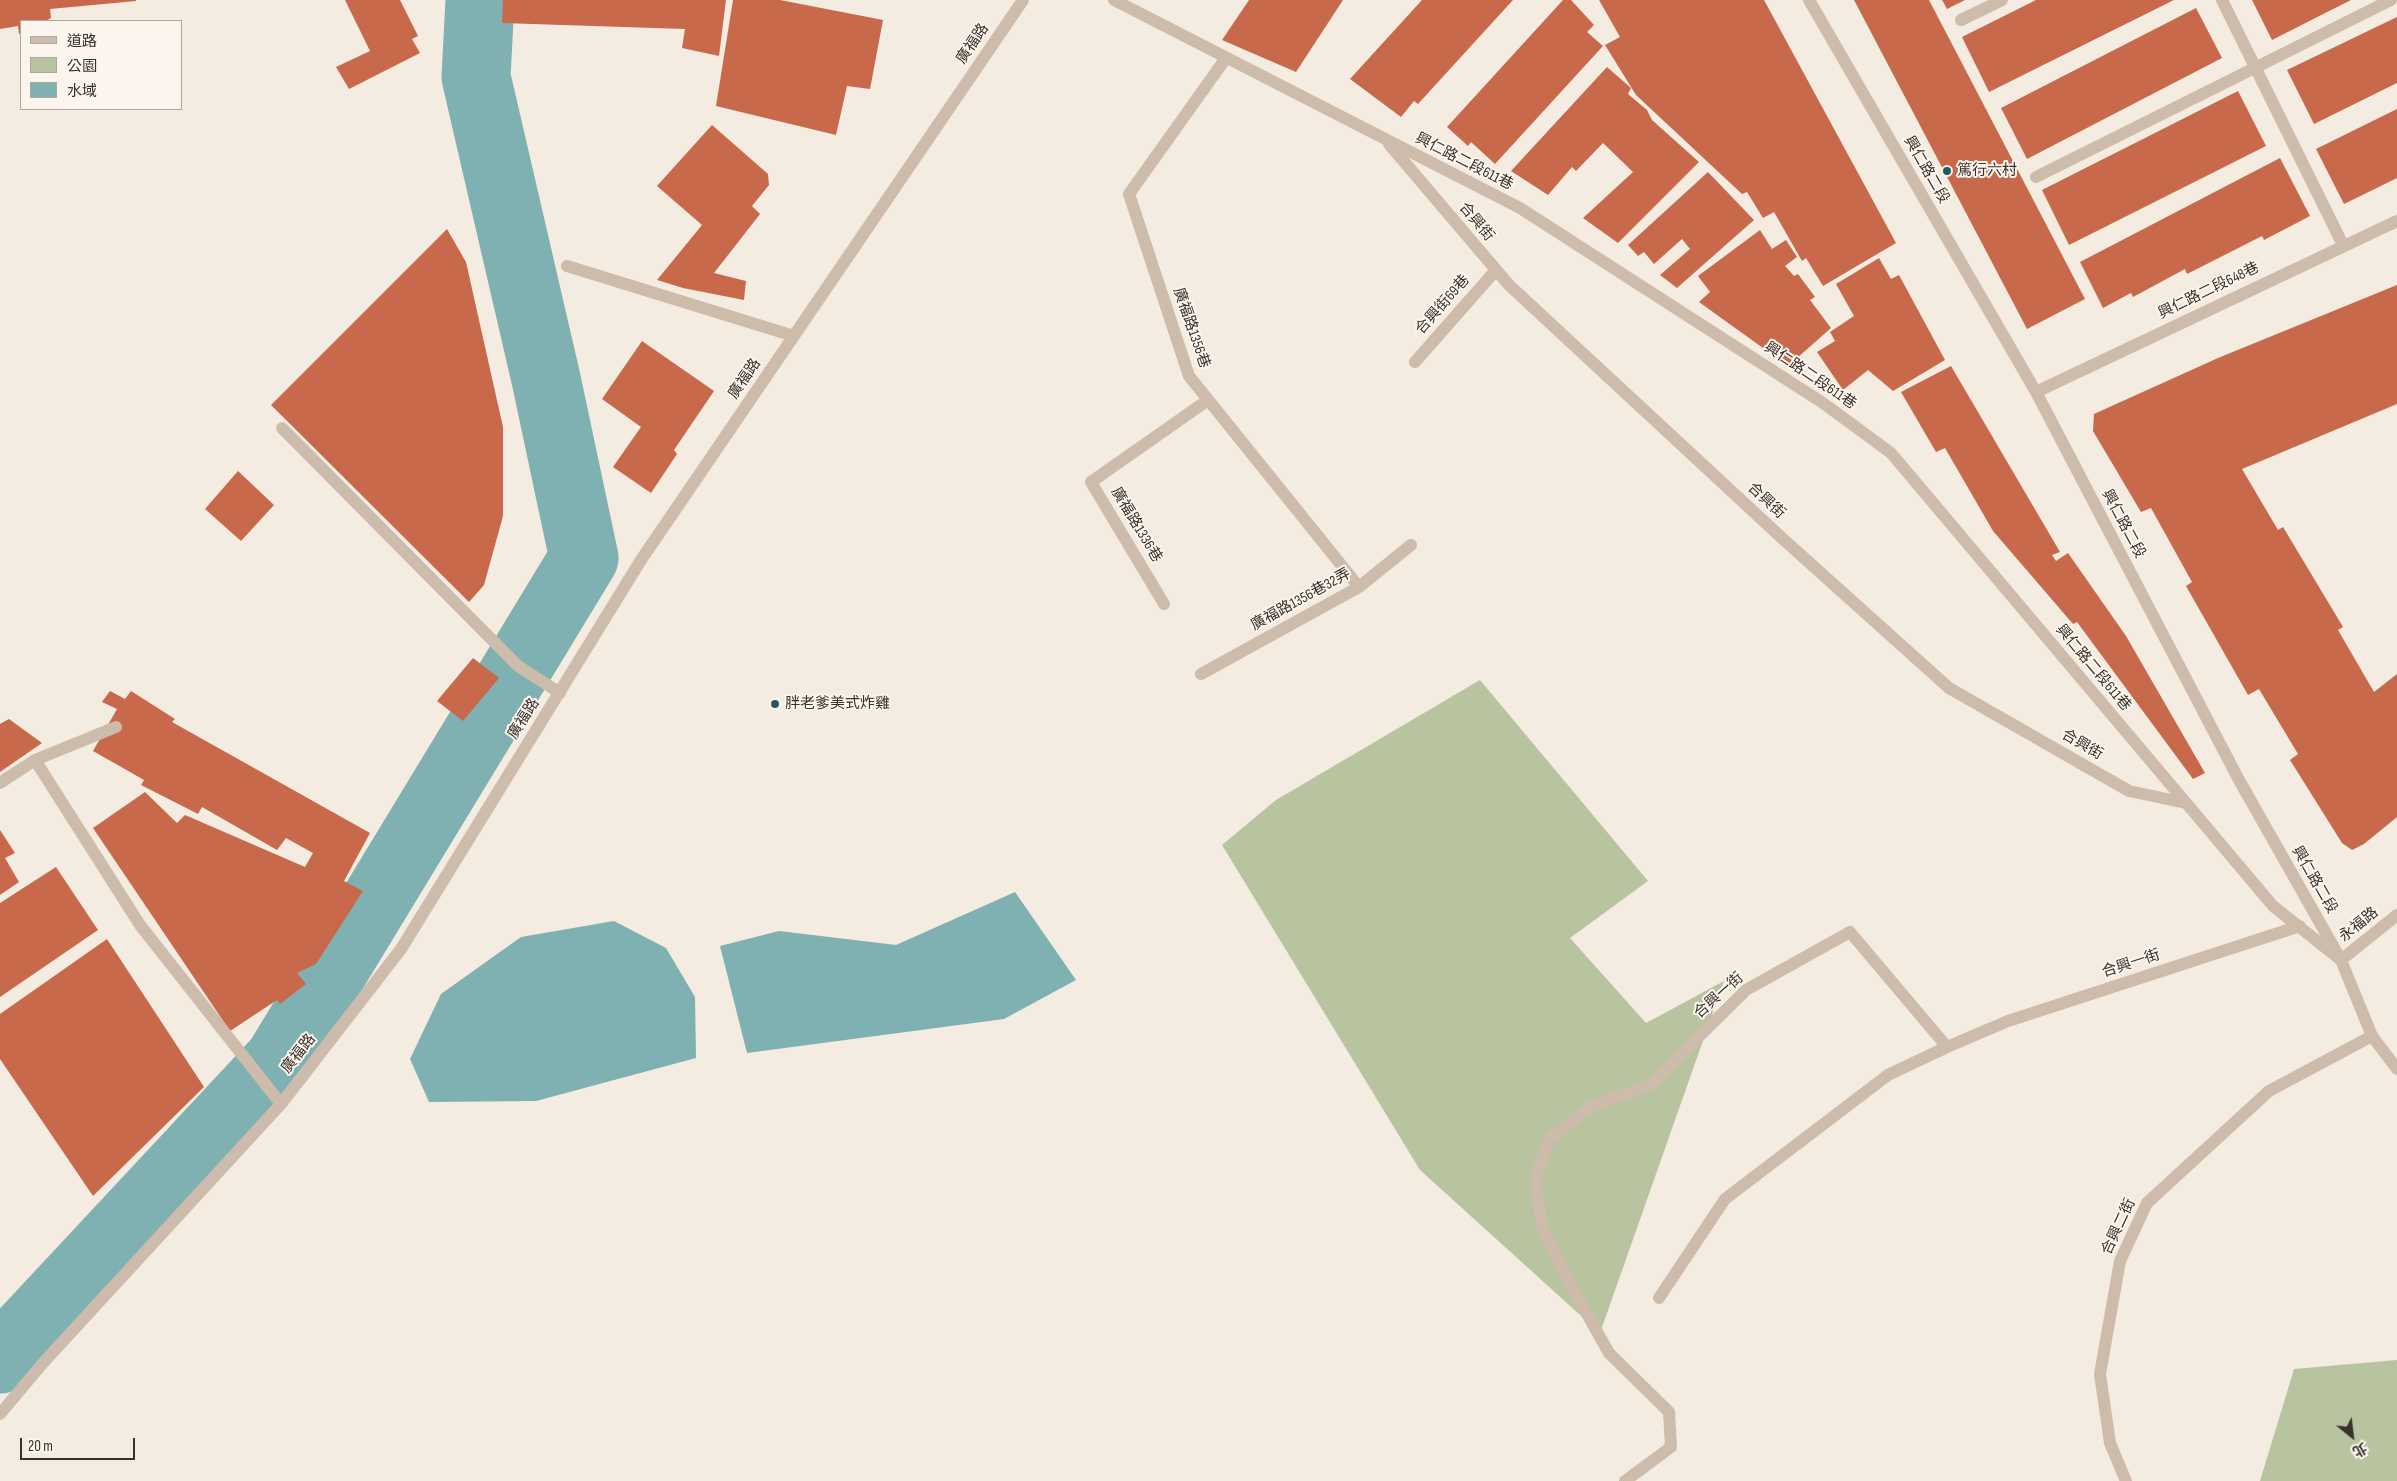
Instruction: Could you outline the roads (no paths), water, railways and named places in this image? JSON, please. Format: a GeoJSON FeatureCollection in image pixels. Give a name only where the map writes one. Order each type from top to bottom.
{"type":"FeatureCollection","features":[{"type":"Feature","properties":{"kind":"street","name":"廣福路"},"geometry":{"type":"LineString","coordinates":[[0,1414],[43,1363],[278,1102],[401,949],[641,560],[1023,0]]}},
{"type":"Feature","properties":{"kind":"street","name":"興仁路二段611巷"},"geometry":{"type":"LineString","coordinates":[[1114,0],[1520,208],[1823,403],[1891,453],[2273,906],[2341,960]]}},
{"type":"Feature","properties":{"kind":"street","name":"興仁路二段"},"geometry":{"type":"LineString","coordinates":[[1809,0],[2036,392],[2239,780],[2341,960],[2372,1036],[2397,1069]]}},
{"type":"Feature","properties":{"kind":"street"},"geometry":{"type":"LineString","coordinates":[[1961,20],[2002,0]]}},
{"type":"Feature","properties":{"kind":"street"},"geometry":{"type":"LineString","coordinates":[[2222,0],[2343,245]]}},
{"type":"Feature","properties":{"kind":"street"},"geometry":{"type":"LineString","coordinates":[[2036,177],[2391,0]]}},
{"type":"Feature","properties":{"kind":"street","name":"廣福路1356巷"},"geometry":{"type":"LineString","coordinates":[[1226,58],[1129,194],[1189,376],[1359,587]]}},
{"type":"Feature","properties":{"kind":"street","name":"合興街"},"geometry":{"type":"LineString","coordinates":[[1385,140],[1509,285],[1776,533],[1949,688],[2129,791],[2186,803]]}},
{"type":"Feature","properties":{"kind":"street","name":"興仁路二段648巷"},"geometry":{"type":"LineString","coordinates":[[2036,392],[2397,221]]}},
{"type":"Feature","properties":{"kind":"street"},"geometry":{"type":"LineString","coordinates":[[567,266],[794,336]]}},
{"type":"Feature","properties":{"kind":"street","name":"合興街69巷"},"geometry":{"type":"LineString","coordinates":[[1415,362],[1496,270]]}},
{"type":"Feature","properties":{"kind":"street","name":"廣福路1336巷"},"geometry":{"type":"LineString","coordinates":[[1164,604],[1091,482],[1208,400]]}},
{"type":"Feature","properties":{"kind":"street"},"geometry":{"type":"LineString","coordinates":[[282,428],[518,666],[560,692]]}},
{"type":"Feature","properties":{"kind":"street","name":"廣福路1356巷32弄"},"geometry":{"type":"LineString","coordinates":[[1201,674],[1359,587],[1410,545]]}},
{"type":"Feature","properties":{"kind":"street"},"geometry":{"type":"LineString","coordinates":[[0,783],[34,760],[116,727]]}},
{"type":"Feature","properties":{"kind":"street"},"geometry":{"type":"LineString","coordinates":[[34,760],[140,925],[278,1102]]}},
{"type":"Feature","properties":{"kind":"street","name":"永福路"},"geometry":{"type":"LineString","coordinates":[[2341,960],[2397,915]]}},
{"type":"Feature","properties":{"kind":"street","name":"合興一街"},"geometry":{"type":"LineString","coordinates":[[1625,1481],[1671,1447],[1669,1412],[1609,1353],[1568,1280],[1542,1227],[1534,1178],[1550,1138],[1591,1106],[1650,1085],[1746,990],[1850,932],[1947,1047],[2008,1021],[2300,926]]}},
{"type":"Feature","properties":{"kind":"street","name":"合興二街"},"geometry":{"type":"LineString","coordinates":[[2126,1481],[2110,1443],[2100,1374],[2120,1261],[2147,1203],[2269,1091],[2372,1036]]}},
{"type":"Feature","properties":{"kind":"street"},"geometry":{"type":"LineString","coordinates":[[1659,1298],[1725,1199],[1888,1075],[1947,1047]]}},
{"type":"Feature","properties":{"kind":"water"},"geometry":{"type":"Polygon","coordinates":[[[1015,892],[1076,980],[1004,1019],[747,1053],[720,946],[779,931],[896,945],[1015,892]]]}},
{"type":"Feature","properties":{"kind":"water"},"geometry":{"type":"Polygon","coordinates":[[[614,921],[666,948],[695,997],[696,1058],[536,1101],[429,1102],[410,1059],[441,994],[521,937],[614,921]]]}},
{"type":"Feature","properties":{"kind":"waterway"},"geometry":{"type":"LineString","coordinates":[[0,1359],[279,1060],[584,558],[546,379],[476,77],[480,0]]}},
{"type":"Feature","properties":{"kind":"place","name":"篤行六村"},"geometry":{"type":"Point","coordinates":[1947,171]}},
{"type":"Feature","properties":{"kind":"place","name":"胖老爹美式炸雞"},"geometry":{"type":"Point","coordinates":[775,704]}}]}
